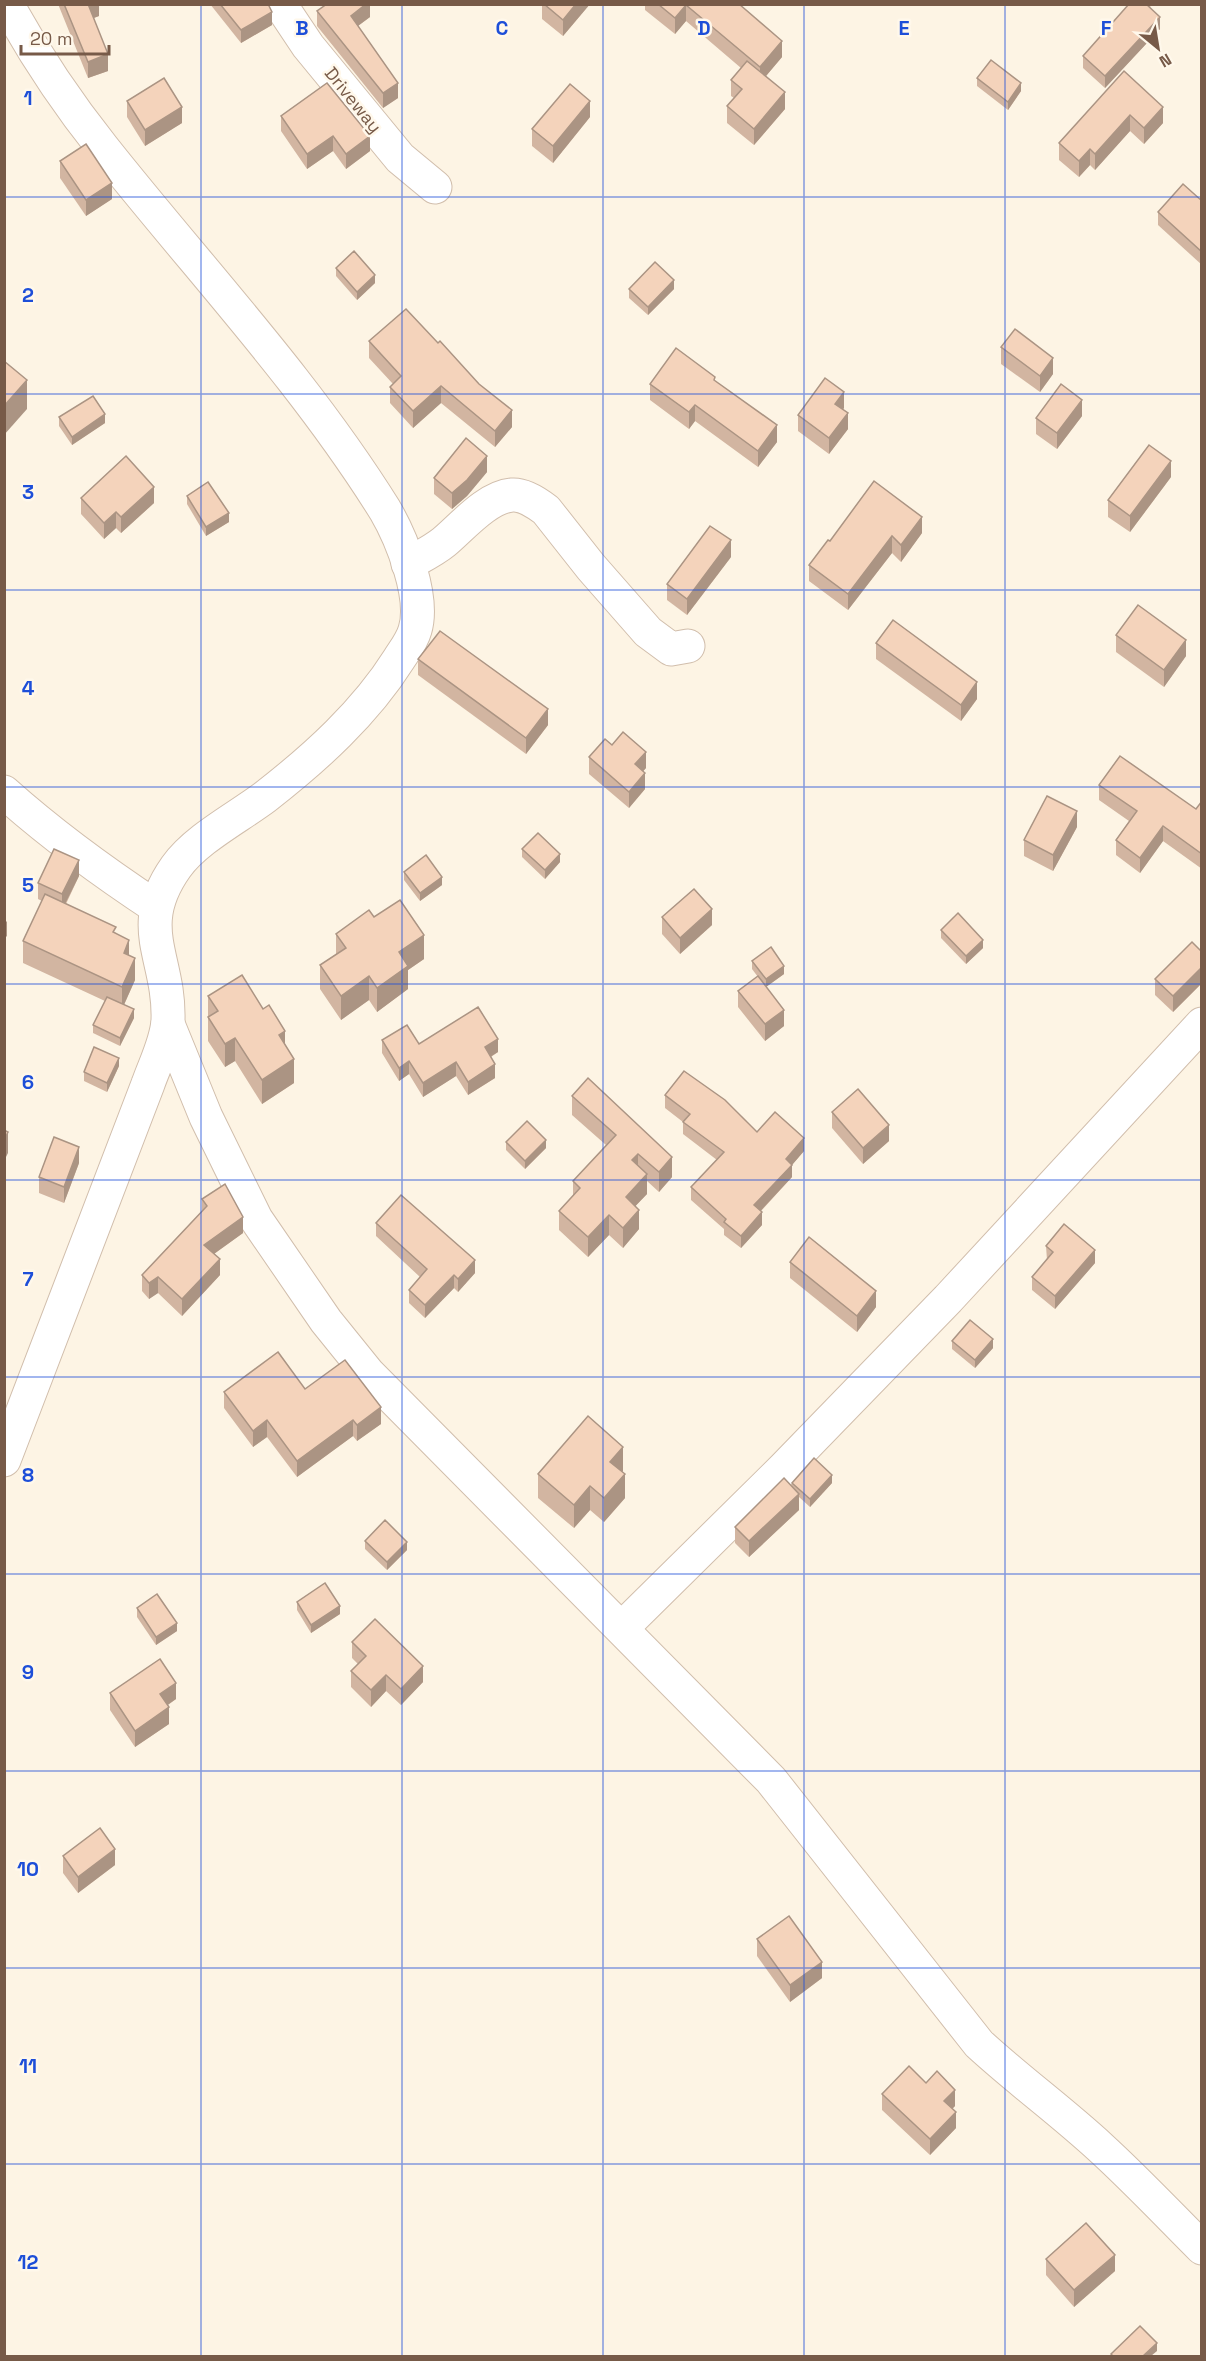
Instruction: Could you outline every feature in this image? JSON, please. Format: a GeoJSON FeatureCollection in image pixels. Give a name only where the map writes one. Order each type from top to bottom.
{"type":"FeatureCollection","features":[{"type":"Feature","properties":{"kind":"street"},"geometry":{"type":"LineString","coordinates":[[7,4],[56,86],[100,145],[251,327],[316,411],[386,512],[408,564],[418,606],[415,630],[393,668],[362,706],[315,755],[177,864],[160,892],[156,907],[154,938],[165,991],[168,1024],[206,1117],[256,1219],[326,1321],[368,1373],[771,1780],[894,1934],[935,1991],[979,2043],[1013,2076],[1053,2106],[1101,2148],[1202,2248]]}},
{"type":"Feature","properties":{"kind":"street","name":"Driveway"},"geometry":{"type":"LineString","coordinates":[[280,4],[308,46],[400,159],[435,187]]}},
{"type":"Feature","properties":{"kind":"street"},"geometry":{"type":"LineString","coordinates":[[408,564],[443,542],[497,499],[515,495],[546,510],[591,567],[648,632],[671,649],[688,646]]}},
{"type":"Feature","properties":{"kind":"street"},"geometry":{"type":"LineString","coordinates":[[4,792],[34,819],[101,870],[156,907]]}},
{"type":"Feature","properties":{"kind":"street"},"geometry":{"type":"LineString","coordinates":[[4,1460],[148,1084],[168,1024]]}},
{"type":"Feature","properties":{"kind":"street"},"geometry":{"type":"LineString","coordinates":[[622,1628],[784,1468],[941,1307],[1202,1024]]}},
{"type":"Feature","properties":{"kind":"building"},"geometry":{"type":"Polygon","coordinates":[[[64,4],[88,4],[108,54],[88,62],[64,4]]]}},
{"type":"Feature","properties":{"kind":"building"},"geometry":{"type":"Polygon","coordinates":[[[220,4],[268,4],[272,12],[241,30],[220,4]]]}},
{"type":"Feature","properties":{"kind":"building"},"geometry":{"type":"Polygon","coordinates":[[[327,4],[366,4],[351,16],[398,83],[383,93],[317,11],[327,4]]]}},
{"type":"Feature","properties":{"kind":"building"},"geometry":{"type":"Polygon","coordinates":[[[544,4],[576,4],[563,20],[544,4]]]}},
{"type":"Feature","properties":{"kind":"building"},"geometry":{"type":"Polygon","coordinates":[[[658,4],[739,4],[782,41],[760,67],[686,5],[675,18],[658,4]]]}},
{"type":"Feature","properties":{"kind":"building"},"geometry":{"type":"Polygon","coordinates":[[[1129,4],[1146,4],[1160,17],[1105,76],[1083,56],[1129,4]]]}},
{"type":"Feature","properties":{"kind":"building"},"geometry":{"type":"Polygon","coordinates":[[[991,60],[1021,83],[1008,102],[977,78],[991,60]]]}},
{"type":"Feature","properties":{"kind":"building"},"geometry":{"type":"Polygon","coordinates":[[[747,61],[785,92],[754,129],[727,106],[742,89],[731,80],[747,61]]]}},
{"type":"Feature","properties":{"kind":"building"},"geometry":{"type":"Polygon","coordinates":[[[1124,71],[1163,107],[1144,128],[1130,115],[1095,154],[1090,149],[1079,161],[1059,143],[1124,71]]]}},
{"type":"Feature","properties":{"kind":"building"},"geometry":{"type":"Polygon","coordinates":[[[164,78],[182,107],[145,130],[127,101],[164,78]]]}},
{"type":"Feature","properties":{"kind":"building"},"geometry":{"type":"Polygon","coordinates":[[[327,83],[370,136],[346,154],[333,136],[307,154],[281,116],[327,83]]]}},
{"type":"Feature","properties":{"kind":"building"},"geometry":{"type":"Polygon","coordinates":[[[570,84],[590,101],[553,146],[532,129],[570,84]]]}},
{"type":"Feature","properties":{"kind":"building"},"geometry":{"type":"Polygon","coordinates":[[[86,144],[112,183],[86,200],[60,161],[86,144]]]}},
{"type":"Feature","properties":{"kind":"building"},"geometry":{"type":"Polygon","coordinates":[[[1183,184],[1202,201],[1202,252],[1158,212],[1183,184]]]}},
{"type":"Feature","properties":{"kind":"building"},"geometry":{"type":"Polygon","coordinates":[[[354,251],[375,275],[357,292],[336,268],[354,251]]]}},
{"type":"Feature","properties":{"kind":"building"},"geometry":{"type":"Polygon","coordinates":[[[655,262],[674,280],[648,307],[629,289],[655,262]]]}},
{"type":"Feature","properties":{"kind":"building"},"geometry":{"type":"Polygon","coordinates":[[[406,309],[438,343],[440,341],[479,384],[512,410],[495,431],[441,386],[413,411],[390,387],[401,376],[369,341],[406,309]]]}},
{"type":"Feature","properties":{"kind":"building"},"geometry":{"type":"Polygon","coordinates":[[[1015,329],[1053,358],[1040,376],[1001,347],[1015,329]]]}},
{"type":"Feature","properties":{"kind":"building"},"geometry":{"type":"Polygon","coordinates":[[[676,348],[715,377],[714,380],[777,425],[758,451],[695,405],[689,412],[650,384],[676,348]]]}},
{"type":"Feature","properties":{"kind":"building"},"geometry":{"type":"Polygon","coordinates":[[[4,361],[27,380],[4,406],[4,361]]]}},
{"type":"Feature","properties":{"kind":"building"},"geometry":{"type":"Polygon","coordinates":[[[825,378],[844,392],[835,404],[848,413],[829,438],[798,415],[825,378]]]}},
{"type":"Feature","properties":{"kind":"building"},"geometry":{"type":"Polygon","coordinates":[[[1061,384],[1082,400],[1057,433],[1036,418],[1061,384]]]}},
{"type":"Feature","properties":{"kind":"building"},"geometry":{"type":"Polygon","coordinates":[[[93,396],[105,414],[72,437],[59,417],[93,396]]]}},
{"type":"Feature","properties":{"kind":"building"},"geometry":{"type":"Polygon","coordinates":[[[466,438],[487,456],[467,480],[452,493],[434,478],[466,438]]]}},
{"type":"Feature","properties":{"kind":"building"},"geometry":{"type":"Polygon","coordinates":[[[1149,445],[1171,461],[1130,516],[1108,500],[1149,445]]]}},
{"type":"Feature","properties":{"kind":"building"},"geometry":{"type":"Polygon","coordinates":[[[126,456],[154,487],[121,517],[116,512],[104,523],[81,498],[126,456]]]}},
{"type":"Feature","properties":{"kind":"building"},"geometry":{"type":"Polygon","coordinates":[[[874,481],[922,517],[901,545],[892,536],[848,594],[809,565],[828,540],[830,541],[874,481]]]}},
{"type":"Feature","properties":{"kind":"building"},"geometry":{"type":"Polygon","coordinates":[[[208,482],[229,513],[206,527],[187,496],[208,482]]]}},
{"type":"Feature","properties":{"kind":"building"},"geometry":{"type":"Polygon","coordinates":[[[710,526],[731,540],[687,599],[667,584],[710,526]]]}},
{"type":"Feature","properties":{"kind":"building"},"geometry":{"type":"Polygon","coordinates":[[[1138,605],[1186,640],[1164,670],[1116,635],[1138,605]]]}},
{"type":"Feature","properties":{"kind":"building"},"geometry":{"type":"Polygon","coordinates":[[[893,620],[977,682],[961,705],[876,643],[893,620]]]}},
{"type":"Feature","properties":{"kind":"building"},"geometry":{"type":"Polygon","coordinates":[[[440,631],[548,709],[526,738],[418,659],[440,631]]]}},
{"type":"Feature","properties":{"kind":"building"},"geometry":{"type":"Polygon","coordinates":[[[623,732],[646,752],[635,764],[645,773],[629,792],[589,757],[605,739],[612,745],[623,732]]]}},
{"type":"Feature","properties":{"kind":"building"},"geometry":{"type":"Polygon","coordinates":[[[1120,756],[1196,809],[1202,801],[1202,854],[1163,826],[1140,858],[1116,840],[1137,811],[1099,785],[1120,756]]]}},
{"type":"Feature","properties":{"kind":"building"},"geometry":{"type":"Polygon","coordinates":[[[1047,796],[1077,811],[1053,855],[1024,840],[1047,796]]]}},
{"type":"Feature","properties":{"kind":"building"},"geometry":{"type":"Polygon","coordinates":[[[538,833],[560,854],[545,870],[522,849],[538,833]]]}},
{"type":"Feature","properties":{"kind":"building"},"geometry":{"type":"Polygon","coordinates":[[[54,849],[79,860],[62,894],[38,883],[54,849]]]}},
{"type":"Feature","properties":{"kind":"building"},"geometry":{"type":"Polygon","coordinates":[[[426,855],[442,877],[420,893],[404,872],[426,855]]]}},
{"type":"Feature","properties":{"kind":"building"},"geometry":{"type":"Polygon","coordinates":[[[694,889],[712,909],[680,938],[662,917],[694,889]]]}},
{"type":"Feature","properties":{"kind":"building"},"geometry":{"type":"Polygon","coordinates":[[[45,894],[116,927],[113,932],[129,940],[124,953],[135,958],[122,987],[23,941],[45,894]]]}},
{"type":"Feature","properties":{"kind":"building"},"geometry":{"type":"Polygon","coordinates":[[[400,900],[424,935],[399,952],[408,966],[377,988],[369,976],[341,996],[320,965],[346,948],[336,934],[369,910],[374,917],[400,900]]]}},
{"type":"Feature","properties":{"kind":"building"},"geometry":{"type":"Polygon","coordinates":[[[958,913],[983,940],[966,956],[941,930],[958,913]]]}},
{"type":"Feature","properties":{"kind":"building"},"geometry":{"type":"Polygon","coordinates":[[[1192,942],[1202,952],[1202,967],[1173,996],[1155,979],[1192,942]]]}},
{"type":"Feature","properties":{"kind":"building"},"geometry":{"type":"Polygon","coordinates":[[[771,947],[784,966],[766,979],[752,961],[771,947]]]}},
{"type":"Feature","properties":{"kind":"building"},"geometry":{"type":"Polygon","coordinates":[[[242,975],[263,1009],[269,1005],[285,1031],[279,1035],[294,1059],[262,1080],[235,1038],[225,1044],[208,1017],[218,1011],[208,996],[242,975]]]}},
{"type":"Feature","properties":{"kind":"building"},"geometry":{"type":"Polygon","coordinates":[[[758,976],[784,1010],[765,1024],[738,991],[758,976]]]}},
{"type":"Feature","properties":{"kind":"building"},"geometry":{"type":"Polygon","coordinates":[[[107,997],[134,1009],[120,1038],[93,1025],[107,997]]]}},
{"type":"Feature","properties":{"kind":"building"},"geometry":{"type":"Polygon","coordinates":[[[478,1007],[498,1039],[485,1047],[495,1064],[468,1082],[456,1062],[423,1083],[409,1061],[399,1068],[382,1040],[407,1025],[419,1044],[478,1007]]]}},
{"type":"Feature","properties":{"kind":"building"},"geometry":{"type":"Polygon","coordinates":[[[94,1047],[119,1058],[107,1083],[84,1072],[94,1047]]]}},
{"type":"Feature","properties":{"kind":"building"},"geometry":{"type":"Polygon","coordinates":[[[684,1071],[725,1100],[757,1132],[775,1112],[804,1138],[786,1159],[792,1165],[754,1205],[762,1212],[741,1236],[724,1222],[726,1219],[691,1187],[724,1152],[683,1122],[690,1114],[665,1095],[684,1071]]]}},
{"type":"Feature","properties":{"kind":"building"},"geometry":{"type":"Polygon","coordinates":[[[588,1078],[672,1157],[659,1172],[638,1154],[632,1160],[647,1174],[626,1197],[639,1210],[623,1228],[609,1215],[588,1237],[559,1211],[580,1188],[573,1181],[616,1135],[572,1096],[588,1078]]]}},
{"type":"Feature","properties":{"kind":"building"},"geometry":{"type":"Polygon","coordinates":[[[858,1089],[889,1125],[863,1148],[832,1112],[858,1089]]]}},
{"type":"Feature","properties":{"kind":"building"},"geometry":{"type":"Polygon","coordinates":[[[527,1121],[546,1140],[525,1161],[506,1142],[527,1121]]]}},
{"type":"Feature","properties":{"kind":"building"},"geometry":{"type":"Polygon","coordinates":[[[54,1137],[79,1147],[64,1187],[39,1177],[54,1137]]]}},
{"type":"Feature","properties":{"kind":"building"},"geometry":{"type":"Polygon","coordinates":[[[225,1184],[243,1217],[204,1245],[220,1259],[182,1299],[158,1277],[149,1283],[142,1275],[207,1206],[202,1199],[225,1184]]]}},
{"type":"Feature","properties":{"kind":"building"},"geometry":{"type":"Polygon","coordinates":[[[401,1195],[475,1260],[458,1279],[454,1275],[425,1305],[409,1290],[427,1269],[376,1223],[401,1195]]]}},
{"type":"Feature","properties":{"kind":"building"},"geometry":{"type":"Polygon","coordinates":[[[1064,1224],[1095,1250],[1055,1296],[1032,1277],[1053,1252],[1046,1246],[1064,1224]]]}},
{"type":"Feature","properties":{"kind":"building"},"geometry":{"type":"Polygon","coordinates":[[[809,1237],[876,1291],[857,1316],[790,1262],[809,1237]]]}},
{"type":"Feature","properties":{"kind":"building"},"geometry":{"type":"Polygon","coordinates":[[[970,1320],[993,1339],[975,1360],[952,1341],[970,1320]]]}},
{"type":"Feature","properties":{"kind":"building"},"geometry":{"type":"Polygon","coordinates":[[[278,1352],[305,1389],[345,1360],[381,1407],[357,1425],[353,1420],[297,1461],[267,1420],[253,1431],[224,1392],[278,1352]]]}},
{"type":"Feature","properties":{"kind":"building"},"geometry":{"type":"Polygon","coordinates":[[[588,1416],[623,1447],[610,1462],[625,1474],[604,1498],[590,1486],[574,1505],[538,1474],[588,1416]]]}},
{"type":"Feature","properties":{"kind":"building"},"geometry":{"type":"Polygon","coordinates":[[[814,1458],[832,1475],[810,1499],[792,1483],[814,1458]]]}},
{"type":"Feature","properties":{"kind":"building"},"geometry":{"type":"Polygon","coordinates":[[[784,1478],[799,1494],[749,1541],[735,1527],[784,1478]]]}},
{"type":"Feature","properties":{"kind":"building"},"geometry":{"type":"Polygon","coordinates":[[[385,1520],[407,1542],[387,1562],[365,1541],[385,1520]]]}},
{"type":"Feature","properties":{"kind":"building"},"geometry":{"type":"Polygon","coordinates":[[[325,1583],[340,1606],[311,1625],[297,1602],[325,1583]]]}},
{"type":"Feature","properties":{"kind":"building"},"geometry":{"type":"Polygon","coordinates":[[[157,1594],[177,1623],[156,1637],[137,1608],[157,1594]]]}},
{"type":"Feature","properties":{"kind":"building"},"geometry":{"type":"Polygon","coordinates":[[[375,1619],[423,1666],[401,1689],[386,1675],[371,1690],[351,1671],[366,1656],[352,1642],[375,1619]]]}},
{"type":"Feature","properties":{"kind":"building"},"geometry":{"type":"Polygon","coordinates":[[[160,1659],[176,1683],[160,1694],[169,1707],[135,1731],[110,1693],[160,1659]]]}},
{"type":"Feature","properties":{"kind":"building"},"geometry":{"type":"Polygon","coordinates":[[[100,1828],[115,1849],[78,1877],[63,1856],[100,1828]]]}},
{"type":"Feature","properties":{"kind":"building"},"geometry":{"type":"Polygon","coordinates":[[[789,1916],[822,1962],[790,1985],[757,1939],[789,1916]]]}},
{"type":"Feature","properties":{"kind":"building"},"geometry":{"type":"Polygon","coordinates":[[[909,2066],[926,2083],[937,2071],[955,2090],[944,2101],[956,2112],[930,2139],[882,2094],[909,2066]]]}},
{"type":"Feature","properties":{"kind":"building"},"geometry":{"type":"Polygon","coordinates":[[[1086,2223],[1115,2255],[1074,2290],[1046,2259],[1086,2223]]]}},
{"type":"Feature","properties":{"kind":"building"},"geometry":{"type":"Polygon","coordinates":[[[1140,2326],[1157,2343],[1143,2356],[1113,2356],[1111,2354],[1140,2326]]]}}]}
